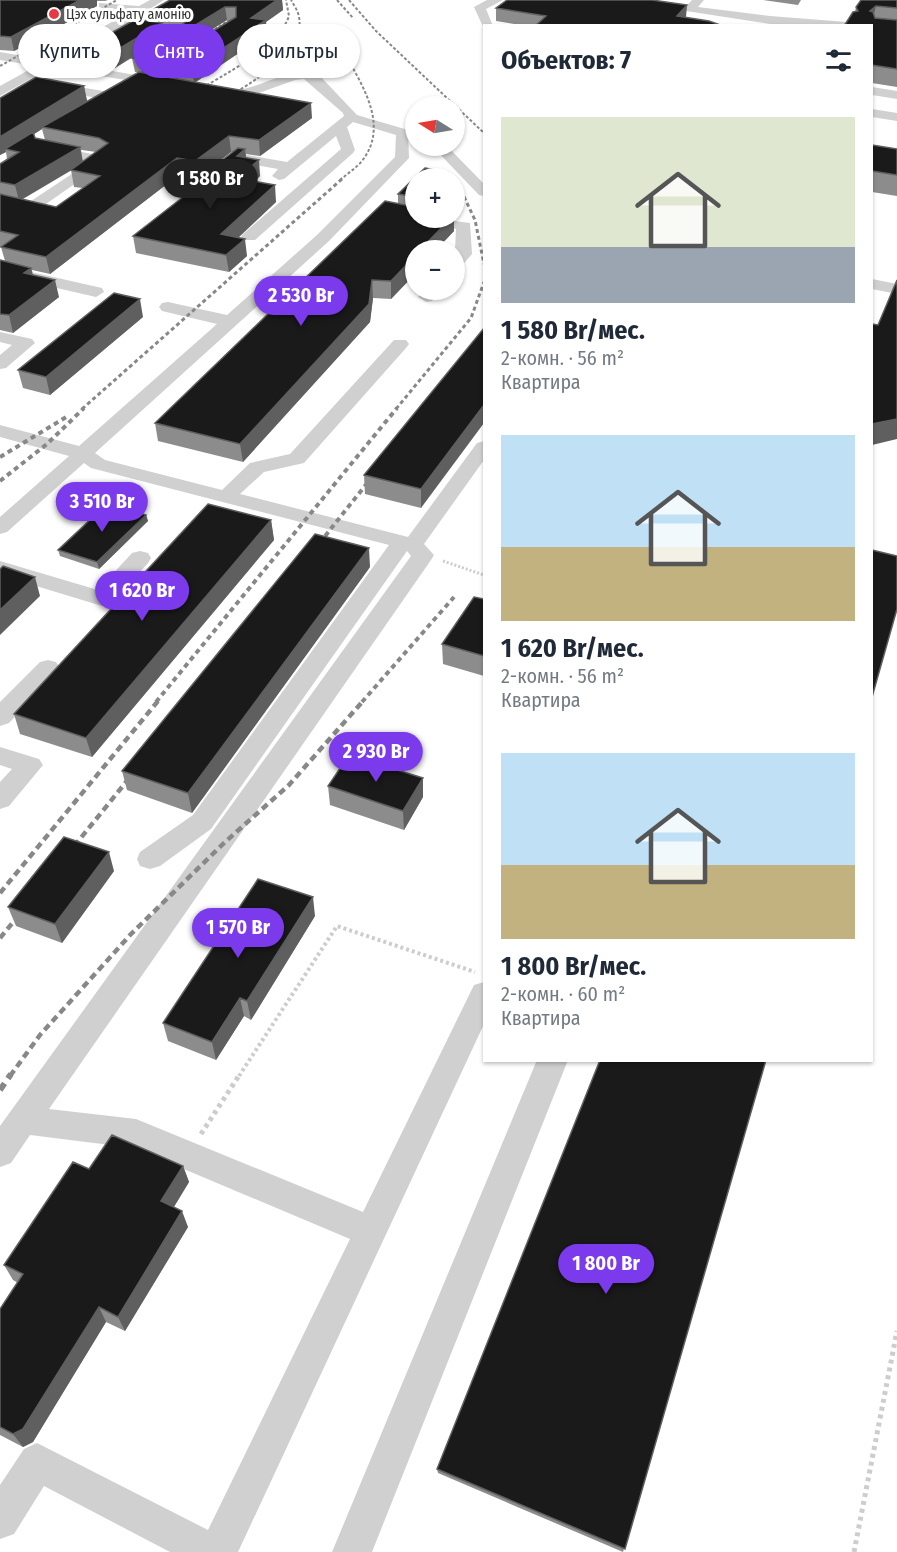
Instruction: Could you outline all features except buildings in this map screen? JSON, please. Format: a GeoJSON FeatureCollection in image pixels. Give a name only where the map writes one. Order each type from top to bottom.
{"type":"FeatureCollection","features":[{"type":"Feature","properties":{"kind":"lane"},"geometry":{"type":"LineString","coordinates":[[117,24],[158,0]]}},
{"type":"Feature","properties":{"kind":"lane"},"geometry":{"type":"LineString","coordinates":[[486,24],[480,7],[497,0]]}},
{"type":"Feature","properties":{"kind":"lane"},"geometry":{"type":"LineString","coordinates":[[104,5],[140,10]]}},
{"type":"Feature","properties":{"kind":"lane"},"geometry":{"type":"LineString","coordinates":[[689,6],[770,20],[834,20],[843,24]]}},
{"type":"Feature","properties":{"kind":"lane"},"geometry":{"type":"LineString","coordinates":[[0,56],[18,60]]}},
{"type":"Feature","properties":{"kind":"lane"},"geometry":{"type":"LineString","coordinates":[[121,72],[132,65]]}},
{"type":"Feature","properties":{"kind":"lane"},"geometry":{"type":"LineString","coordinates":[[208,92],[237,97],[293,76],[306,75],[315,79],[350,112],[345,122],[284,171],[236,157],[218,171]]}},
{"type":"Feature","properties":{"kind":"lane"},"geometry":{"type":"LineString","coordinates":[[0,92],[25,78]]}},
{"type":"Feature","properties":{"kind":"lane"},"geometry":{"type":"LineString","coordinates":[[121,78],[176,86]]}},
{"type":"Feature","properties":{"kind":"lane"},"geometry":{"type":"LineString","coordinates":[[90,108],[145,78]]}},
{"type":"Feature","properties":{"kind":"lane"},"geometry":{"type":"LineString","coordinates":[[21,80],[109,96]]}},
{"type":"Feature","properties":{"kind":"lane"},"geometry":{"type":"LineString","coordinates":[[873,92],[897,95]]}},
{"type":"Feature","properties":{"kind":"lane"},"geometry":{"type":"LineString","coordinates":[[873,113],[897,117]]}},
{"type":"Feature","properties":{"kind":"lane"},"geometry":{"type":"LineString","coordinates":[[345,122],[403,133],[405,137]]}},
{"type":"Feature","properties":{"kind":"lane"},"geometry":{"type":"LineString","coordinates":[[249,237],[348,150],[345,122]]}},
{"type":"Feature","properties":{"kind":"lane"},"geometry":{"type":"LineString","coordinates":[[0,204],[28,210],[102,160],[37,147],[50,133]]}},
{"type":"Feature","properties":{"kind":"lane"},"geometry":{"type":"LineString","coordinates":[[0,528],[356,205],[405,153]]}},
{"type":"Feature","properties":{"kind":"lane"},"geometry":{"type":"LineString","coordinates":[[449,156],[483,191]]}},
{"type":"Feature","properties":{"kind":"lane"},"geometry":{"type":"LineString","coordinates":[[356,205],[376,209]]}},
{"type":"Feature","properties":{"kind":"lane"},"geometry":{"type":"LineString","coordinates":[[0,270],[96,292]]}},
{"type":"Feature","properties":{"kind":"lane"},"geometry":{"type":"LineString","coordinates":[[873,284],[897,289]]}},
{"type":"Feature","properties":{"kind":"lane"},"geometry":{"type":"LineString","coordinates":[[168,308],[229,321]]}},
{"type":"Feature","properties":{"kind":"lane"},"geometry":{"type":"LineString","coordinates":[[0,337],[26,343],[0,364]]}},
{"type":"Feature","properties":{"kind":"lane"},"geometry":{"type":"LineString","coordinates":[[226,497],[257,467],[297,459],[400,344]]}},
{"type":"Feature","properties":{"kind":"lane"},"geometry":{"type":"LineString","coordinates":[[0,431],[82,453],[98,464],[413,547]]}},
{"type":"Feature","properties":{"kind":"lane"},"geometry":{"type":"LineString","coordinates":[[0,1152],[413,547],[483,448]]}},
{"type":"Feature","properties":{"kind":"lane"},"geometry":{"type":"LineString","coordinates":[[150,859],[202,822],[413,547]]}},
{"type":"Feature","properties":{"kind":"lane"},"geometry":{"type":"LineString","coordinates":[[0,568],[102,599],[140,558]]}},
{"type":"Feature","properties":{"kind":"lane"},"geometry":{"type":"LineString","coordinates":[[0,717],[48,668]]}},
{"type":"Feature","properties":{"kind":"lane"},"geometry":{"type":"LineString","coordinates":[[0,756],[30,765],[0,800]]}},
{"type":"Feature","properties":{"kind":"lane"},"geometry":{"type":"LineString","coordinates":[[218,1552],[483,996]]}},
{"type":"Feature","properties":{"kind":"lane"},"geometry":{"type":"LineString","coordinates":[[352,1552],[552,1062]]}},
{"type":"Feature","properties":{"kind":"lane"},"geometry":{"type":"LineString","coordinates":[[22,1120],[136,1134],[371,1232]]}},
{"type":"Feature","properties":{"kind":"lane"},"geometry":{"type":"LineString","coordinates":[[0,1520],[37,1462],[210,1552]]}},
{"type":"Feature","properties":{"kind":"path"},"geometry":{"type":"LineString","coordinates":[[413,547],[483,575]]}},
{"type":"Feature","properties":{"kind":"path"},"geometry":{"type":"LineString","coordinates":[[187,1155],[337,926],[483,975]]}},
{"type":"Feature","properties":{"kind":"path"},"geometry":{"type":"LineString","coordinates":[[854,1552],[897,1331]]}},
{"type":"Feature","properties":{"kind":"railway"},"geometry":{"type":"LineString","coordinates":[[0,66],[117,0]]}},
{"type":"Feature","properties":{"kind":"railway"},"geometry":{"type":"LineString","coordinates":[[223,24],[242,12],[253,0]]}},
{"type":"Feature","properties":{"kind":"railway"},"geometry":{"type":"LineString","coordinates":[[194,93],[248,60],[273,39],[283,28],[289,16],[286,0]]}},
{"type":"Feature","properties":{"kind":"railway"},"geometry":{"type":"LineString","coordinates":[[224,100],[274,66],[294,43],[299,30],[299,17],[291,0]]}},
{"type":"Feature","properties":{"kind":"railway"},"geometry":{"type":"LineString","coordinates":[[337,0],[353,18]]}},
{"type":"Feature","properties":{"kind":"railway"},"geometry":{"type":"LineString","coordinates":[[349,0],[376,31],[483,132]]}},
{"type":"Feature","properties":{"kind":"railway"},"geometry":{"type":"LineString","coordinates":[[340,180],[362,161],[373,136],[372,111],[358,78]]}},
{"type":"Feature","properties":{"kind":"railway"},"geometry":{"type":"LineString","coordinates":[[82,409],[342,179]]}},
{"type":"Feature","properties":{"kind":"railway"},"geometry":{"type":"LineString","coordinates":[[465,199],[475,220],[483,259]]}},
{"type":"Feature","properties":{"kind":"railway"},"geometry":{"type":"LineString","coordinates":[[396,409],[471,318],[483,285]]}},
{"type":"Feature","properties":{"kind":"railway"},"geometry":{"type":"LineString","coordinates":[[0,481],[47,444],[84,408]]}},
{"type":"Feature","properties":{"kind":"railway"},"geometry":{"type":"LineString","coordinates":[[156,702],[397,408]]}},
{"type":"Feature","properties":{"kind":"railway"},"geometry":{"type":"LineString","coordinates":[[0,457],[68,416]]}},
{"type":"Feature","properties":{"kind":"railway"},"geometry":{"type":"LineString","coordinates":[[314,550],[376,472]]}},
{"type":"Feature","properties":{"kind":"railway"},"geometry":{"type":"LineString","coordinates":[[362,702],[454,597]]}},
{"type":"Feature","properties":{"kind":"railway"},"geometry":{"type":"LineString","coordinates":[[0,893],[158,701]]}},
{"type":"Feature","properties":{"kind":"railway"},"geometry":{"type":"LineString","coordinates":[[10,1076],[40,1035],[131,934],[224,843],[289,785],[363,701]]}},
{"type":"Feature","properties":{"kind":"railway"},"geometry":{"type":"LineString","coordinates":[[67,855],[135,771]]}},
{"type":"Feature","properties":{"kind":"railway"},"geometry":{"type":"LineString","coordinates":[[0,938],[24,909]]}},
{"type":"Feature","properties":{"kind":"railway"},"geometry":{"type":"LineString","coordinates":[[0,1090],[11,1074]]}},
{"type":"Feature","properties":{"kind":"place","name":"Цэх сульфату амонію"},"geometry":{"type":"Point","coordinates":[54,14]}}]}
